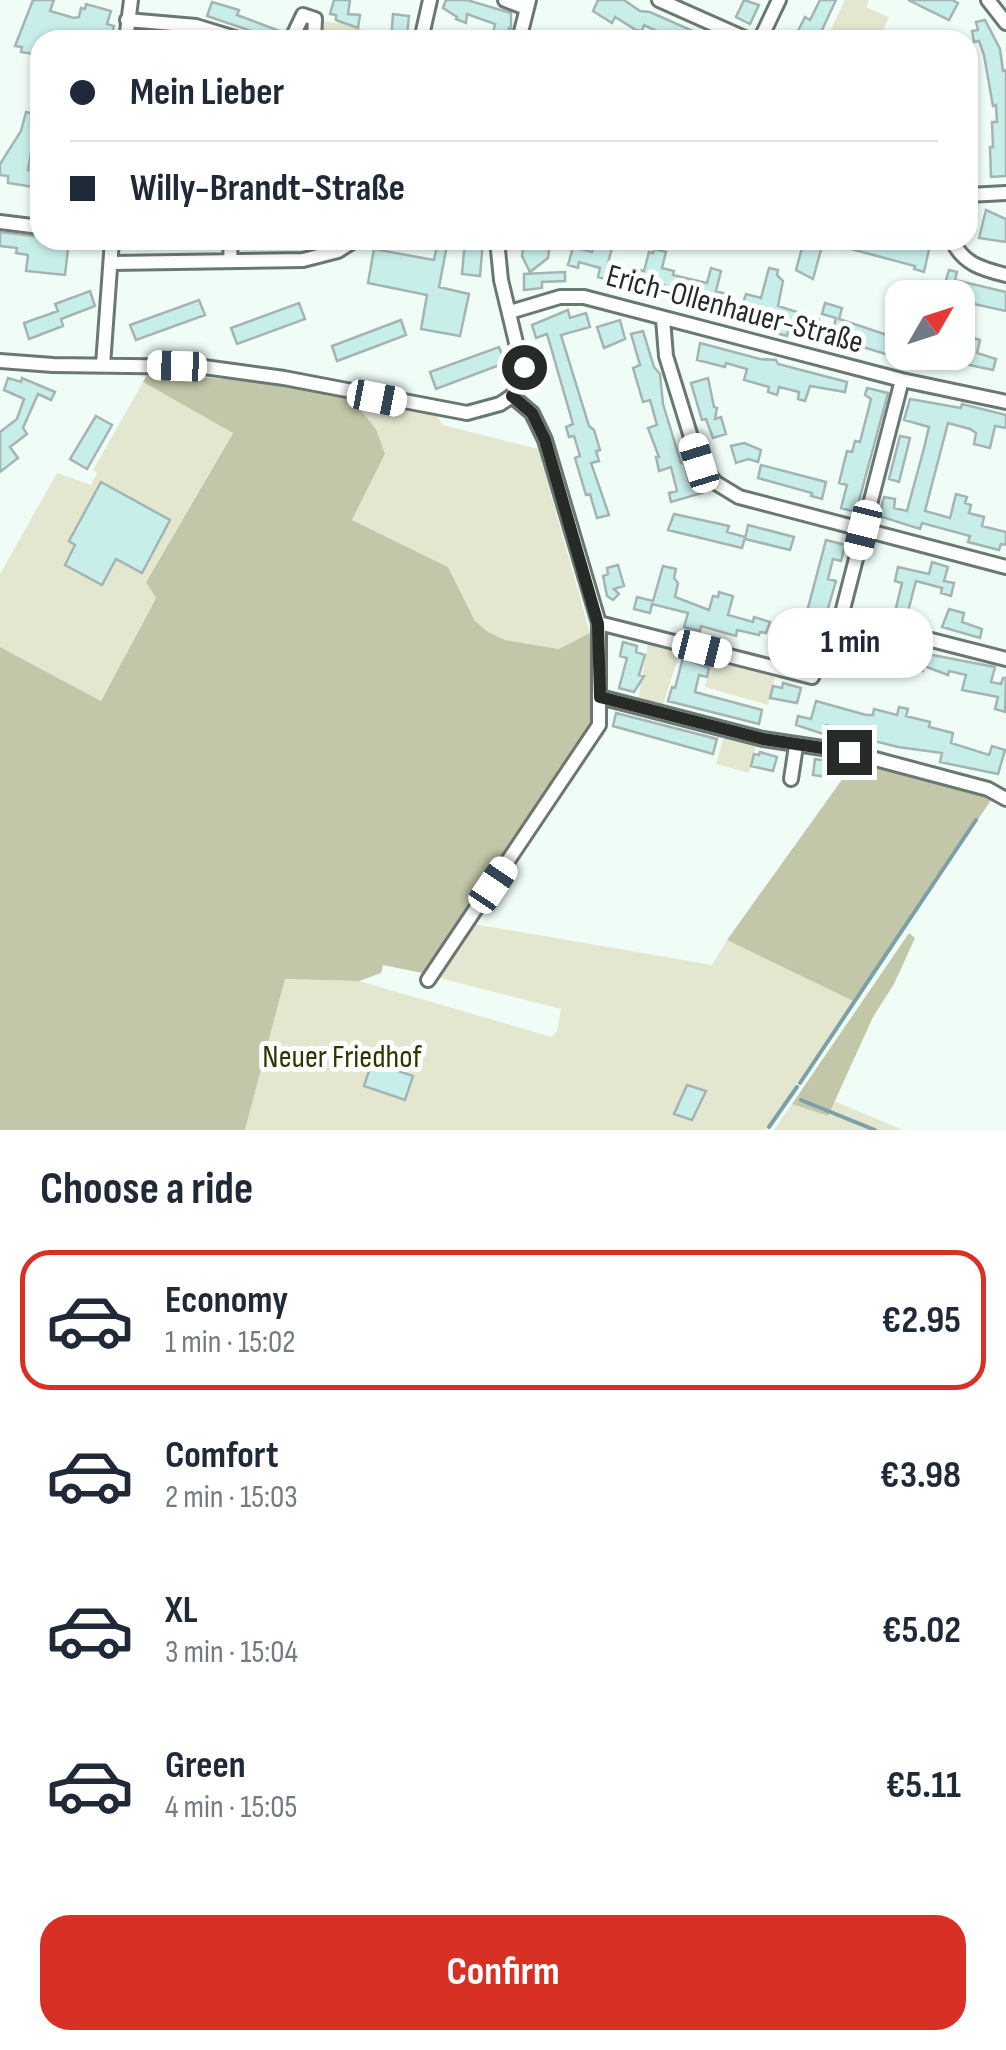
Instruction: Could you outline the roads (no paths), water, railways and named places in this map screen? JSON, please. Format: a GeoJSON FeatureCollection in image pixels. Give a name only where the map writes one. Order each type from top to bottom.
{"type":"FeatureCollection","features":[{"type":"Feature","properties":{"kind":"street"},"geometry":{"type":"LineString","coordinates":[[126,30],[131,0]]}},
{"type":"Feature","properties":{"kind":"street"},"geometry":{"type":"LineString","coordinates":[[423,30],[430,0]]}},
{"type":"Feature","properties":{"kind":"street"},"geometry":{"type":"LineString","coordinates":[[505,0],[527,4],[520,30]]}},
{"type":"Feature","properties":{"kind":"street"},"geometry":{"type":"LineString","coordinates":[[659,0],[678,4],[729,30]]}},
{"type":"Feature","properties":{"kind":"street"},"geometry":{"type":"LineString","coordinates":[[765,30],[779,0]]}},
{"type":"Feature","properties":{"kind":"street"},"geometry":{"type":"LineString","coordinates":[[988,0],[1006,23]]}},
{"type":"Feature","properties":{"kind":"street"},"geometry":{"type":"LineString","coordinates":[[295,30],[302,15],[315,19],[314,30]]}},
{"type":"Feature","properties":{"kind":"street"},"geometry":{"type":"LineString","coordinates":[[127,20],[209,30]]}},
{"type":"Feature","properties":{"kind":"street"},"geometry":{"type":"LineString","coordinates":[[978,195],[1006,194]]}},
{"type":"Feature","properties":{"kind":"street"},"geometry":{"type":"LineString","coordinates":[[0,222],[30,226]]}},
{"type":"Feature","properties":{"kind":"street"},"geometry":{"type":"LineString","coordinates":[[104,364],[112,250]]}},
{"type":"Feature","properties":{"kind":"street"},"geometry":{"type":"LineString","coordinates":[[230,260],[231,250]]}},
{"type":"Feature","properties":{"kind":"street"},"geometry":{"type":"LineString","coordinates":[[111,263],[303,260],[338,250]]}},
{"type":"Feature","properties":{"kind":"street"},"geometry":{"type":"LineString","coordinates":[[0,361],[204,366],[466,412],[500,404],[512,396],[519,388],[524,367],[500,280],[498,250]]}},
{"type":"Feature","properties":{"kind":"street"},"geometry":{"type":"LineString","coordinates":[[958,250],[973,265],[1006,274]]}},
{"type":"Feature","properties":{"kind":"street","name":"Erich-Ollenhauer-Straße"},"geometry":{"type":"LineString","coordinates":[[510,312],[560,297],[584,297],[902,380],[1006,402]]}},
{"type":"Feature","properties":{"kind":"street"},"geometry":{"type":"LineString","coordinates":[[663,319],[666,356],[699,463],[716,482],[739,497],[1006,567]]}},
{"type":"Feature","properties":{"kind":"street"},"geometry":{"type":"LineString","coordinates":[[598,624],[812,677],[841,617],[902,380]]}},
{"type":"Feature","properties":{"kind":"street"},"geometry":{"type":"LineString","coordinates":[[428,980],[584,744],[596,732],[600,697],[598,624],[545,440],[532,413],[512,396]]}},
{"type":"Feature","properties":{"kind":"street"},"geometry":{"type":"LineString","coordinates":[[841,617],[1006,659]]}},
{"type":"Feature","properties":{"kind":"street"},"geometry":{"type":"LineString","coordinates":[[600,697],[796,746],[866,756],[988,789],[1006,800]]}},
{"type":"Feature","properties":{"kind":"street"},"geometry":{"type":"LineString","coordinates":[[790,779],[796,746]]}},
{"type":"Feature","properties":{"kind":"waterway"},"geometry":{"type":"LineString","coordinates":[[800,1083],[976,820]]}},
{"type":"Feature","properties":{"kind":"waterway"},"geometry":{"type":"LineString","coordinates":[[769,1127],[797,1087]]}},
{"type":"Feature","properties":{"kind":"waterway"},"geometry":{"type":"LineString","coordinates":[[801,1100],[875,1130]]}},
{"type":"Feature","properties":{"kind":"park label","name":"Neuer Friedhof"},"geometry":{"type":"Point","coordinates":[342,1056]}}]}
